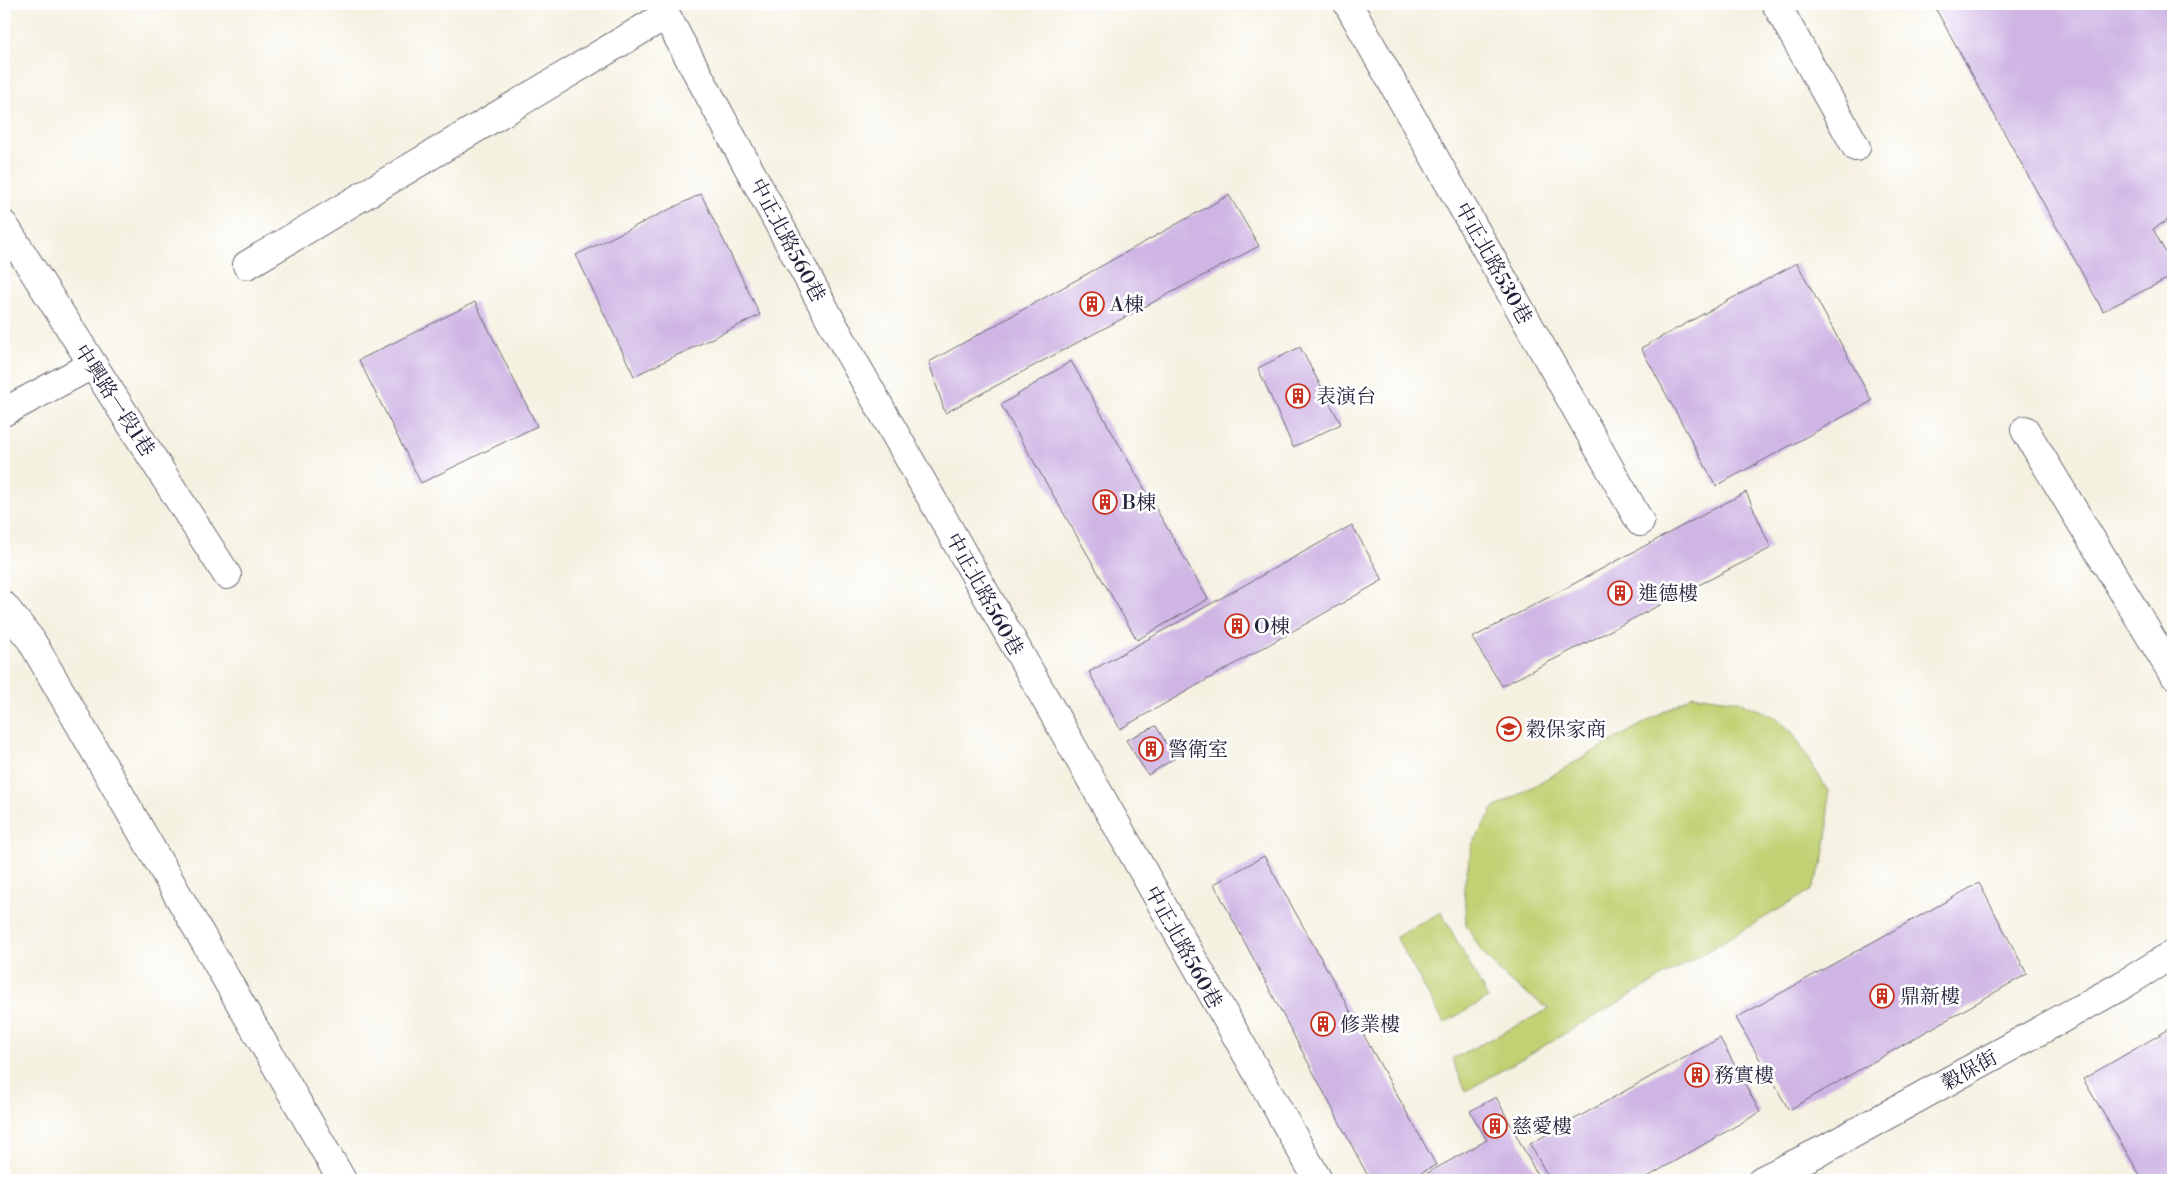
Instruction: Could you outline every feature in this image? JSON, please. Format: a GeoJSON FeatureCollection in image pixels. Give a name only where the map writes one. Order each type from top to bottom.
{"type":"FeatureCollection","features":[{"type":"Feature","properties":{"kind":"street","name":"中正北路530巷"},"geometry":{"type":"LineString","coordinates":[[1348,4],[1640,522]]}},
{"type":"Feature","properties":{"kind":"street"},"geometry":{"type":"LineString","coordinates":[[1776,4],[1856,147]]}},
{"type":"Feature","properties":{"kind":"street"},"geometry":{"type":"LineString","coordinates":[[247,265],[663,9]]}},
{"type":"Feature","properties":{"kind":"street","name":"中正北路560巷"},"geometry":{"type":"LineString","coordinates":[[663,9],[835,328],[1318,1180]]}},
{"type":"Feature","properties":{"kind":"street","name":"中興路一段1巷"},"geometry":{"type":"LineString","coordinates":[[4,226],[227,575]]}},
{"type":"Feature","properties":{"kind":"street"},"geometry":{"type":"LineString","coordinates":[[4,412],[92,364]]}},
{"type":"Feature","properties":{"kind":"street"},"geometry":{"type":"LineString","coordinates":[[2025,430],[2173,674]]}},
{"type":"Feature","properties":{"kind":"street"},"geometry":{"type":"LineString","coordinates":[[4,606],[31,640],[342,1180]]}},
{"type":"Feature","properties":{"kind":"street","name":"穀保街"},"geometry":{"type":"LineString","coordinates":[[1762,1180],[1861,1129],[2172,958]]}},
{"type":"Feature","properties":{"kind":"green space"},"geometry":{"type":"Polygon","coordinates":[[[1693,695],[1738,701],[1773,716],[1792,732],[1828,791],[1828,831],[1823,861],[1812,890],[1466,1091],[1452,1059],[1549,1009],[1508,980],[1482,952],[1466,924],[1464,887],[1472,845],[1493,809],[1693,695]]]}},
{"type":"Feature","properties":{"kind":"green space"},"geometry":{"type":"Polygon","coordinates":[[[1441,912],[1488,998],[1444,1023],[1396,937],[1441,912]]]}},
{"type":"Feature","properties":{"kind":"building"},"geometry":{"type":"Polygon","coordinates":[[[1933,4],[2173,4],[2173,217],[2153,229],[2173,266],[2173,276],[2103,311],[1933,4]]]}},
{"type":"Feature","properties":{"kind":"building"},"geometry":{"type":"Polygon","coordinates":[[[701,194],[760,315],[634,376],[576,255],[701,194]]]}},
{"type":"Feature","properties":{"kind":"building","name":"A棟"},"geometry":{"type":"Polygon","coordinates":[[[1229,195],[1259,246],[945,413],[929,362],[1229,195]]]}},
{"type":"Feature","properties":{"kind":"building"},"geometry":{"type":"Polygon","coordinates":[[[1797,263],[1872,401],[1716,486],[1641,348],[1797,263]]]}},
{"type":"Feature","properties":{"kind":"building"},"geometry":{"type":"Polygon","coordinates":[[[475,302],[537,426],[421,483],[359,360],[475,302]]]}},
{"type":"Feature","properties":{"kind":"building","name":"表演台"},"geometry":{"type":"Polygon","coordinates":[[[1300,347],[1341,424],[1293,447],[1258,368],[1300,347]]]}},
{"type":"Feature","properties":{"kind":"building","name":"B棟"},"geometry":{"type":"Polygon","coordinates":[[[1071,361],[1208,599],[1137,640],[1001,405],[1071,361]]]}},
{"type":"Feature","properties":{"kind":"building","name":"進德樓"},"geometry":{"type":"Polygon","coordinates":[[[1746,492],[1771,548],[1502,686],[1472,638],[1746,492]]]}},
{"type":"Feature","properties":{"kind":"building","name":"O棟"},"geometry":{"type":"Polygon","coordinates":[[[1352,525],[1383,580],[1120,729],[1089,672],[1352,525]]]}},
{"type":"Feature","properties":{"kind":"building","name":"警衛室"},"geometry":{"type":"Polygon","coordinates":[[[1156,726],[1175,758],[1148,775],[1126,740],[1156,726]]]}},
{"type":"Feature","properties":{"kind":"building","name":"修業樓"},"geometry":{"type":"Polygon","coordinates":[[[1264,856],[1436,1165],[1407,1180],[1370,1180],[1214,884],[1264,856]]]}},
{"type":"Feature","properties":{"kind":"building","name":"鼎新樓"},"geometry":{"type":"Polygon","coordinates":[[[1979,883],[2027,974],[1789,1110],[1736,1018],[1979,883]]]}},
{"type":"Feature","properties":{"kind":"building"},"geometry":{"type":"Polygon","coordinates":[[[2173,1027],[2173,1180],[2143,1180],[2083,1079],[2173,1027]]]}},
{"type":"Feature","properties":{"kind":"building","name":"務實樓"},"geometry":{"type":"Polygon","coordinates":[[[1720,1038],[1760,1112],[1642,1180],[1550,1180],[1530,1144],[1720,1038]]]}},
{"type":"Feature","properties":{"kind":"building","name":"慈愛樓"},"geometry":{"type":"Polygon","coordinates":[[[1496,1097],[1540,1180],[1415,1180],[1487,1140],[1470,1111],[1496,1097]]]}},
{"type":"Feature","properties":{"kind":"place","name":"A棟"},"geometry":{"type":"Point","coordinates":[1092,304]}},
{"type":"Feature","properties":{"kind":"place","name":"表演台"},"geometry":{"type":"Point","coordinates":[1298,396]}},
{"type":"Feature","properties":{"kind":"place","name":"B棟"},"geometry":{"type":"Point","coordinates":[1105,502]}},
{"type":"Feature","properties":{"kind":"place","name":"進德樓"},"geometry":{"type":"Point","coordinates":[1620,593]}},
{"type":"Feature","properties":{"kind":"place","name":"O棟"},"geometry":{"type":"Point","coordinates":[1237,626]}},
{"type":"Feature","properties":{"kind":"place","name":"穀保家商"},"geometry":{"type":"Point","coordinates":[1509,729]}},
{"type":"Feature","properties":{"kind":"place","name":"警衛室"},"geometry":{"type":"Point","coordinates":[1151,749]}},
{"type":"Feature","properties":{"kind":"place","name":"鼎新樓"},"geometry":{"type":"Point","coordinates":[1882,996]}},
{"type":"Feature","properties":{"kind":"place","name":"修業樓"},"geometry":{"type":"Point","coordinates":[1323,1024]}},
{"type":"Feature","properties":{"kind":"place","name":"務實樓"},"geometry":{"type":"Point","coordinates":[1697,1075]}},
{"type":"Feature","properties":{"kind":"place","name":"慈愛樓"},"geometry":{"type":"Point","coordinates":[1495,1126]}}]}
